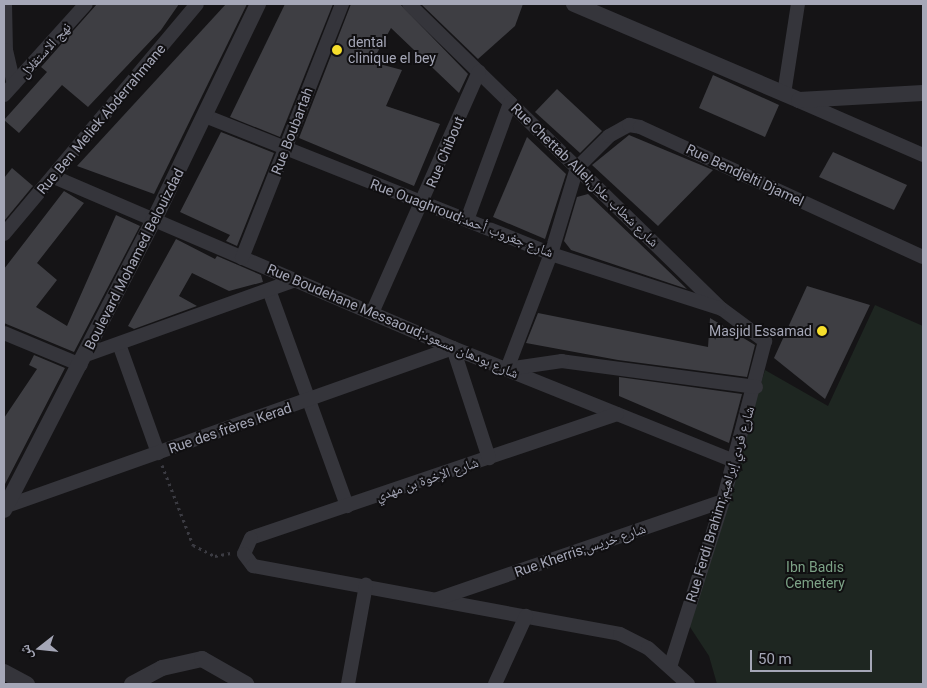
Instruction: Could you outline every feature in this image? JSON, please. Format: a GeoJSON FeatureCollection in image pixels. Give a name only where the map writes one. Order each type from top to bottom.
{"type":"FeatureCollection","features":[{"type":"Feature","properties":{"kind":"street"},"geometry":{"type":"LineString","coordinates":[[5,4],[6,50],[14,84]]}},
{"type":"Feature","properties":{"kind":"street","name":"نهج الاستقلال"},"geometry":{"type":"LineString","coordinates":[[4,95],[86,4]]}},
{"type":"Feature","properties":{"kind":"street","name":"Rue Ben Meliek Abderrahmane"},"geometry":{"type":"LineString","coordinates":[[4,234],[54,177],[197,4]]}},
{"type":"Feature","properties":{"kind":"street","name":"Boulevard Mohamed Belouizdad"},"geometry":{"type":"LineString","coordinates":[[5,509],[84,360],[205,116],[258,4]]}},
{"type":"Feature","properties":{"kind":"street","name":"Rue Boubartah"},"geometry":{"type":"LineString","coordinates":[[242,258],[342,4]]}},
{"type":"Feature","properties":{"kind":"street","name":"Rue Chettab Allel;شارع شطاب علال"},"geometry":{"type":"LineString","coordinates":[[409,4],[722,309],[765,341]]}},
{"type":"Feature","properties":{"kind":"street"},"geometry":{"type":"LineString","coordinates":[[574,4],[923,155]]}},
{"type":"Feature","properties":{"kind":"street"},"geometry":{"type":"LineString","coordinates":[[791,97],[798,4]]}},
{"type":"Feature","properties":{"kind":"street","name":"Rue Chibout"},"geometry":{"type":"LineString","coordinates":[[372,313],[423,203],[479,72]]}},
{"type":"Feature","properties":{"kind":"street"},"geometry":{"type":"LineString","coordinates":[[791,97],[923,93]]}},
{"type":"Feature","properties":{"kind":"street"},"geometry":{"type":"LineString","coordinates":[[467,220],[510,103]]}},
{"type":"Feature","properties":{"kind":"street","name":"Rue Ouaghroud;شارع جغروب أحمد"},"geometry":{"type":"LineString","coordinates":[[205,116],[551,254],[722,309]]}},
{"type":"Feature","properties":{"kind":"street","name":"Rue Bendjelti Djamel"},"geometry":{"type":"LineString","coordinates":[[577,168],[609,136],[629,125],[640,127],[923,257]]}},
{"type":"Feature","properties":{"kind":"street"},"geometry":{"type":"LineString","coordinates":[[507,370],[551,254],[577,168]]}},
{"type":"Feature","properties":{"kind":"street","name":"Rue Boudehane Messaoud;شارع بودهان مسعود"},"geometry":{"type":"LineString","coordinates":[[54,177],[453,348],[734,461]]}},
{"type":"Feature","properties":{"kind":"street"},"geometry":{"type":"LineString","coordinates":[[4,333],[84,360],[119,344],[295,280]]}},
{"type":"Feature","properties":{"kind":"street"},"geometry":{"type":"LineString","coordinates":[[269,290],[347,506]]}},
{"type":"Feature","properties":{"kind":"street","name":"Rue Ferdi Brahim;شارع فردي إبراهيم"},"geometry":{"type":"LineString","coordinates":[[671,664],[723,501],[756,387],[765,341]]}},
{"type":"Feature","properties":{"kind":"street"},"geometry":{"type":"LineString","coordinates":[[119,344],[158,453]]}},
{"type":"Feature","properties":{"kind":"street"},"geometry":{"type":"LineString","coordinates":[[453,348],[489,458]]}},
{"type":"Feature","properties":{"kind":"street","name":"Rue des frères Kerad"},"geometry":{"type":"LineString","coordinates":[[5,509],[453,348]]}},
{"type":"Feature","properties":{"kind":"street"},"geometry":{"type":"LineString","coordinates":[[507,370],[562,361],[756,387]]}},
{"type":"Feature","properties":{"kind":"street","name":"شارع الإخوة بن مهدي"},"geometry":{"type":"LineString","coordinates":[[244,550],[251,538],[617,414]]}},
{"type":"Feature","properties":{"kind":"street","name":"Rue Kherris;شارع خريس"},"geometry":{"type":"LineString","coordinates":[[437,599],[723,501]]}},
{"type":"Feature","properties":{"kind":"street"},"geometry":{"type":"LineString","coordinates":[[244,550],[252,566],[366,584],[620,634],[671,664],[688,684]]}},
{"type":"Feature","properties":{"kind":"street"},"geometry":{"type":"LineString","coordinates":[[348,684],[366,584]]}},
{"type":"Feature","properties":{"kind":"street"},"geometry":{"type":"LineString","coordinates":[[495,684],[526,616]]}},
{"type":"Feature","properties":{"kind":"street"},"geometry":{"type":"LineString","coordinates":[[132,684],[162,668],[202,659],[246,684]]}},
{"type":"Feature","properties":{"kind":"street"},"geometry":{"type":"LineString","coordinates":[[4,672],[26,684]]}},
{"type":"Feature","properties":{"kind":"path"},"geometry":{"type":"LineString","coordinates":[[158,453],[193,545],[215,556],[244,550]]}},
{"type":"Feature","properties":{"kind":"green space","name":"Ibn Badis Cemetery"},"geometry":{"type":"Polygon","coordinates":[[[875,305],[923,326],[923,684],[717,684],[709,656],[688,624],[765,370],[828,406],[875,305]]]}},
{"type":"Feature","properties":{"kind":"building"},"geometry":{"type":"Polygon","coordinates":[[[97,4],[179,4],[161,30],[88,107],[62,85],[19,133],[4,120],[47,72],[41,67],[97,4]]]}},
{"type":"Feature","properties":{"kind":"building"},"geometry":{"type":"Polygon","coordinates":[[[226,4],[247,4],[154,194],[77,166],[226,4]]]}},
{"type":"Feature","properties":{"kind":"building"},"geometry":{"type":"Polygon","coordinates":[[[285,4],[333,4],[280,137],[230,117],[285,4]]]}},
{"type":"Feature","properties":{"kind":"building"},"geometry":{"type":"Polygon","coordinates":[[[351,4],[400,4],[468,74],[459,93],[391,28],[372,62],[402,70],[386,106],[440,124],[414,186],[299,138],[351,4]]]}},
{"type":"Feature","properties":{"kind":"building"},"geometry":{"type":"Polygon","coordinates":[[[421,4],[523,4],[515,26],[478,59],[421,4]]]}},
{"type":"Feature","properties":{"kind":"building"},"geometry":{"type":"Polygon","coordinates":[[[713,75],[779,105],[765,137],[699,108],[713,75]]]}},
{"type":"Feature","properties":{"kind":"building"},"geometry":{"type":"Polygon","coordinates":[[[557,89],[602,131],[580,153],[535,112],[557,89]]]}},
{"type":"Feature","properties":{"kind":"building"},"geometry":{"type":"Polygon","coordinates":[[[221,132],[274,153],[237,246],[226,241],[230,235],[180,212],[221,132]]]}},
{"type":"Feature","properties":{"kind":"building"},"geometry":{"type":"Polygon","coordinates":[[[629,135],[713,170],[658,226],[592,165],[629,135]]]}},
{"type":"Feature","properties":{"kind":"building"},"geometry":{"type":"Polygon","coordinates":[[[527,137],[566,174],[545,239],[493,217],[527,137]]]}},
{"type":"Feature","properties":{"kind":"building"},"geometry":{"type":"Polygon","coordinates":[[[833,152],[907,185],[894,210],[819,177],[833,152]]]}},
{"type":"Feature","properties":{"kind":"building"},"geometry":{"type":"Polygon","coordinates":[[[12,168],[33,186],[4,221],[4,178],[12,168]]]}},
{"type":"Feature","properties":{"kind":"building"},"geometry":{"type":"Polygon","coordinates":[[[64,191],[84,203],[37,263],[57,280],[36,307],[67,326],[116,215],[140,226],[74,352],[4,323],[4,269],[64,191]]]}},
{"type":"Feature","properties":{"kind":"building"},"geometry":{"type":"Polygon","coordinates":[[[588,194],[687,289],[571,250],[564,241],[577,197],[588,194]]]}},
{"type":"Feature","properties":{"kind":"building"},"geometry":{"type":"Polygon","coordinates":[[[176,239],[215,259],[217,256],[261,275],[263,282],[229,291],[192,273],[179,296],[197,306],[134,329],[128,326],[176,239]]]}},
{"type":"Feature","properties":{"kind":"building","name":"Masjid Essamad"},"geometry":{"type":"Polygon","coordinates":[[[807,286],[870,305],[825,399],[774,358],[807,286]]]}},
{"type":"Feature","properties":{"kind":"building"},"geometry":{"type":"Polygon","coordinates":[[[538,313],[708,347],[710,318],[755,345],[747,377],[618,360],[526,343],[538,313]]]}},
{"type":"Feature","properties":{"kind":"building"},"geometry":{"type":"Polygon","coordinates":[[[34,355],[65,368],[4,486],[4,418],[37,369],[29,365],[34,355]]]}},
{"type":"Feature","properties":{"kind":"building"},"geometry":{"type":"Polygon","coordinates":[[[619,377],[742,394],[729,443],[619,396],[619,377]]]}},
{"type":"Feature","properties":{"kind":"place","name":"dental clinique el bey"},"geometry":{"type":"Point","coordinates":[337,50]}},
{"type":"Feature","properties":{"kind":"place","name":"Masjid Essamad"},"geometry":{"type":"Point","coordinates":[822,331]}}]}
